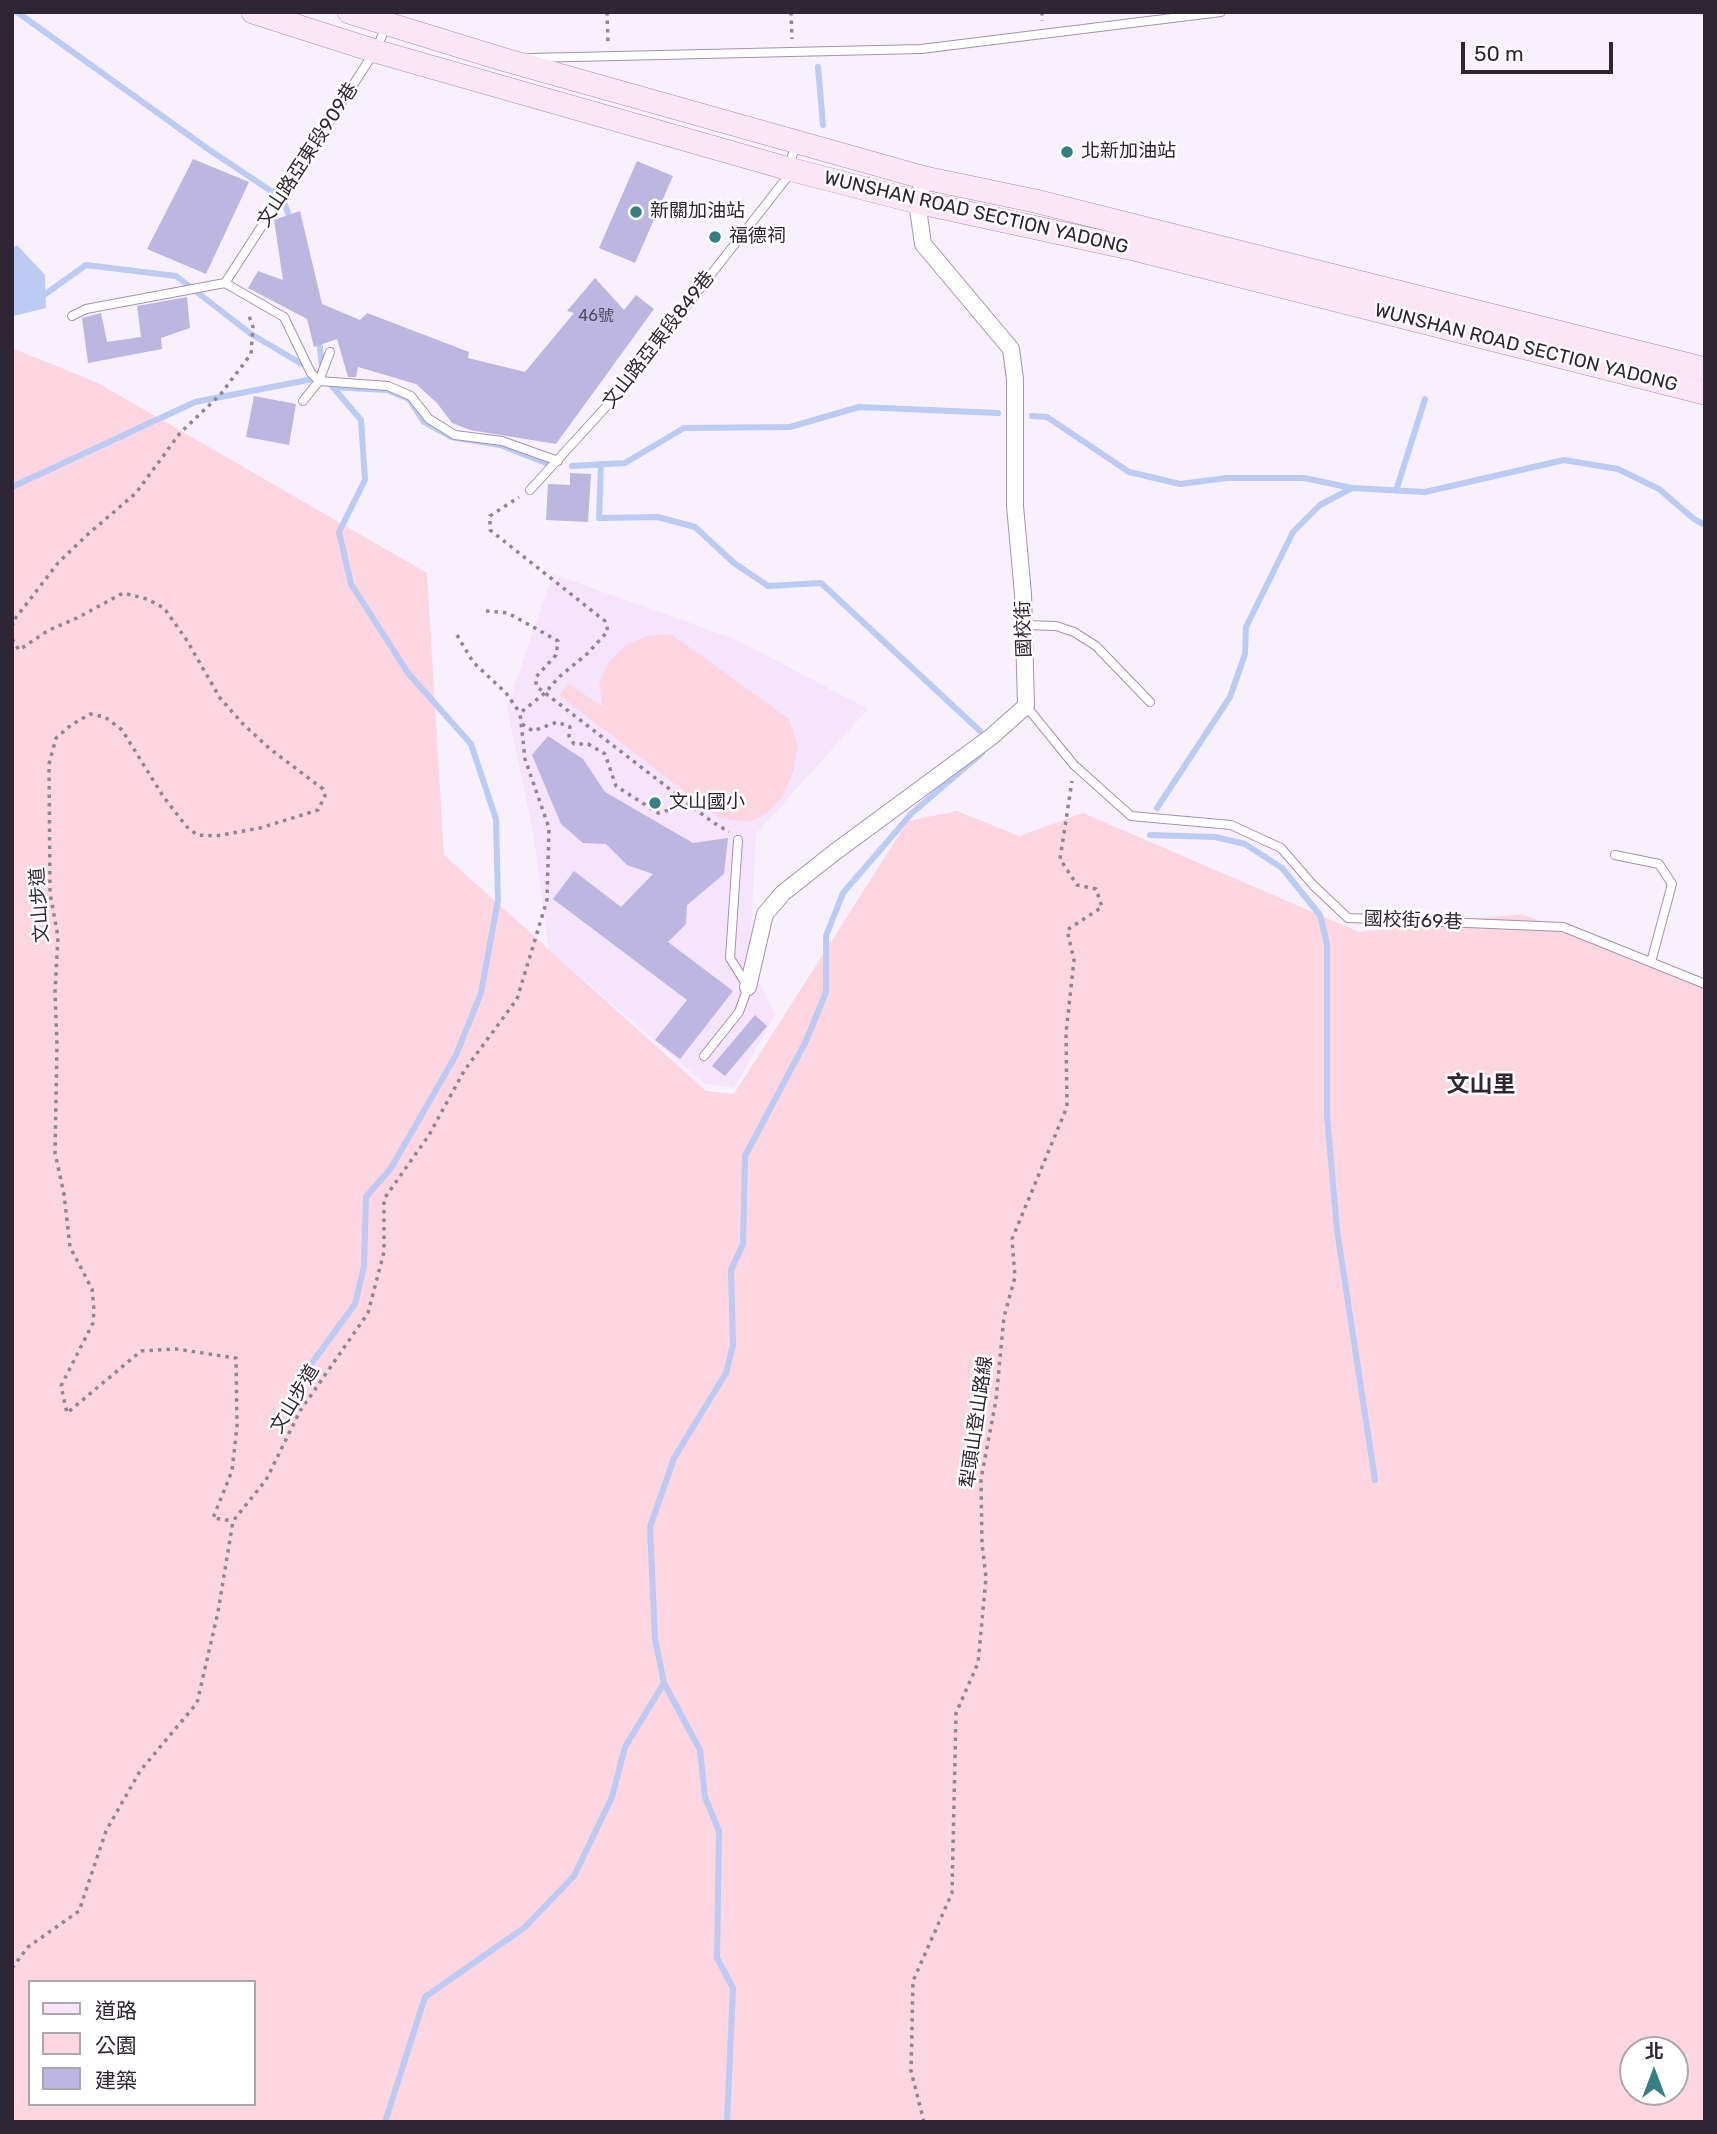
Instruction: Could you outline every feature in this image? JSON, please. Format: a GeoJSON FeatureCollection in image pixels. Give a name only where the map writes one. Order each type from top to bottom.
{"type":"FeatureCollection","features":[{"type":"Feature","properties":{"kind":"main road","name":"WUNSHAN ROAD SECTION YADONG"},"geometry":{"type":"LineString","coordinates":[[253,12],[375,51],[789,169],[917,202],[1029,228],[1116,234],[1705,369]]}},
{"type":"Feature","properties":{"kind":"main road","name":"WUNSHAN ROAD SECTION YADONG"},"geometry":{"type":"LineString","coordinates":[[349,12],[796,143],[925,178],[1035,201],[1116,234],[1705,393]]}},
{"type":"Feature","properties":{"kind":"street","name":"國校街"},"geometry":{"type":"LineString","coordinates":[[925,178],[917,202],[923,244],[1011,349],[1015,379],[1015,506],[1024,625],[1026,706]]}},
{"type":"Feature","properties":{"kind":"street"},"geometry":{"type":"LineString","coordinates":[[1029,228],[1035,201]]}},
{"type":"Feature","properties":{"kind":"street"},"geometry":{"type":"LineString","coordinates":[[748,987],[765,914],[783,893],[991,737],[1026,706]]}},
{"type":"Feature","properties":{"kind":"lane"},"geometry":{"type":"LineString","coordinates":[[502,59],[921,48],[1221,12]]}},
{"type":"Feature","properties":{"kind":"lane","name":"文山路亞東段909巷"},"geometry":{"type":"LineString","coordinates":[[225,283],[375,51],[387,25]]}},
{"type":"Feature","properties":{"kind":"lane","name":"文山路亞東段849巷"},"geometry":{"type":"LineString","coordinates":[[530,489],[615,397],[785,180],[796,143]]}},
{"type":"Feature","properties":{"kind":"lane"},"geometry":{"type":"LineString","coordinates":[[72,316],[86,309],[109,304],[225,283],[284,317],[311,373],[319,381],[388,386],[411,396],[429,419],[455,435],[502,441],[558,461]]}},
{"type":"Feature","properties":{"kind":"lane"},"geometry":{"type":"LineString","coordinates":[[303,401],[319,381],[330,352]]}},
{"type":"Feature","properties":{"kind":"lane"},"geometry":{"type":"LineString","coordinates":[[1024,625],[1056,626],[1074,632],[1096,646],[1150,702]]}},
{"type":"Feature","properties":{"kind":"lane","name":"國校街69巷"},"geometry":{"type":"LineString","coordinates":[[1026,706],[1074,765],[1131,817],[1231,825],[1281,848],[1313,885],[1348,918],[1563,927],[1705,984]]}},
{"type":"Feature","properties":{"kind":"lane"},"geometry":{"type":"LineString","coordinates":[[705,1056],[739,1012],[748,987],[730,958],[738,839]]}},
{"type":"Feature","properties":{"kind":"lane"},"geometry":{"type":"LineString","coordinates":[[1615,855],[1659,863],[1672,884],[1651,962]]}},
{"type":"Feature","properties":{"kind":"path"},"geometry":{"type":"LineString","coordinates":[[607,12],[608,56]]}},
{"type":"Feature","properties":{"kind":"path"},"geometry":{"type":"LineString","coordinates":[[791,12],[792,52]]}},
{"type":"Feature","properties":{"kind":"path"},"geometry":{"type":"LineString","coordinates":[[12,627],[14,620],[58,563],[136,493],[180,433],[220,395],[251,354],[253,327],[248,314],[225,293],[225,283]]}},
{"type":"Feature","properties":{"kind":"path"},"geometry":{"type":"LineString","coordinates":[[457,635],[473,662],[506,693],[520,713],[587,654],[608,631],[605,621],[490,530],[490,516],[530,489]]}},
{"type":"Feature","properties":{"kind":"path","name":"文山步道"},"geometry":{"type":"LineString","coordinates":[[12,639],[19,650],[49,630],[78,618],[122,593],[147,599],[164,608],[186,639],[220,698],[243,724],[270,749],[323,789],[325,796],[318,810],[260,828],[216,836],[197,835],[186,826],[163,796],[122,730],[105,717],[90,714],[56,738],[49,764],[50,893],[58,937],[55,992],[55,1153],[64,1194],[70,1247],[92,1289],[94,1310],[93,1324],[61,1387],[67,1413],[141,1351],[176,1349],[236,1358],[237,1426],[232,1471],[213,1518],[233,1521]]}},
{"type":"Feature","properties":{"kind":"path"},"geometry":{"type":"LineString","coordinates":[[486,611],[508,613],[558,641],[556,655],[536,677],[536,686],[738,839]]}},
{"type":"Feature","properties":{"kind":"path","name":"文山步道"},"geometry":{"type":"LineString","coordinates":[[12,1968],[28,1947],[79,1911],[106,1831],[140,1771],[197,1703],[218,1612],[233,1521],[265,1479],[300,1411],[368,1313],[384,1252],[384,1199],[429,1135],[464,1071],[517,999],[547,900],[549,828],[525,759],[520,713]]}},
{"type":"Feature","properties":{"kind":"path"},"geometry":{"type":"LineString","coordinates":[[578,719],[570,727],[569,736],[575,744],[588,744],[605,754],[616,786],[657,813],[676,808],[682,799]]}},
{"type":"Feature","properties":{"kind":"path"},"geometry":{"type":"LineString","coordinates":[[521,723],[533,730],[557,722],[570,727]]}},
{"type":"Feature","properties":{"kind":"path","name":"犁頭山登山路線"},"geometry":{"type":"LineString","coordinates":[[924,2122],[911,2071],[913,1981],[952,1894],[956,1713],[978,1663],[986,1578],[982,1544],[981,1479],[996,1400],[1004,1317],[1015,1277],[1012,1239],[1067,1107],[1066,1033],[1074,960],[1067,930],[1102,906],[1096,889],[1077,885],[1060,859],[1074,765]]}},
{"type":"Feature","properties":{"kind":"shaded area","name":"文山國小"},"geometry":{"type":"Polygon","coordinates":[[[553,574],[737,640],[868,709],[756,834],[749,966],[776,1014],[734,1088],[705,1084],[549,950],[533,832],[507,707],[553,574]]]}},
{"type":"Feature","properties":{"kind":"green space"},"geometry":{"type":"Polygon","coordinates":[[[12,348],[98,383],[427,573],[444,855],[706,1091],[734,1094],[908,821],[957,811],[1019,836],[1083,813],[1359,932],[1521,914],[1705,981],[1705,2122],[12,2122],[12,348]]]}},
{"type":"Feature","properties":{"kind":"green space"},"geometry":{"type":"Polygon","coordinates":[[[671,634],[789,719],[798,746],[793,772],[782,797],[768,812],[750,822],[719,818],[559,695],[569,684],[603,707],[599,683],[609,662],[625,646],[646,636],[671,634]]]}},
{"type":"Feature","properties":{"kind":"water"},"geometry":{"type":"Polygon","coordinates":[[[17,245],[45,275],[46,308],[13,316],[12,249],[17,245]]]}},
{"type":"Feature","properties":{"kind":"building"},"geometry":{"type":"Polygon","coordinates":[[[193,159],[249,182],[206,274],[147,249],[193,159]]]}},
{"type":"Feature","properties":{"kind":"building","name":"新關加油站"},"geometry":{"type":"Polygon","coordinates":[[[637,161],[673,176],[635,263],[599,248],[637,161]]]}},
{"type":"Feature","properties":{"kind":"building"},"geometry":{"type":"Polygon","coordinates":[[[300,211],[322,304],[360,320],[367,313],[469,352],[468,358],[525,372],[574,313],[567,311],[595,278],[624,310],[636,295],[654,309],[556,444],[470,430],[452,423],[437,403],[416,384],[358,367],[356,377],[348,377],[337,339],[314,347],[307,319],[248,288],[258,271],[283,280],[274,220],[300,211]]]}},
{"type":"Feature","properties":{"kind":"building"},"geometry":{"type":"Polygon","coordinates":[[[187,297],[190,328],[161,338],[162,349],[88,363],[82,318],[101,313],[107,342],[141,337],[137,306],[187,297]]]}},
{"type":"Feature","properties":{"kind":"building"},"geometry":{"type":"Polygon","coordinates":[[[254,396],[296,404],[289,445],[246,437],[254,396]]]}},
{"type":"Feature","properties":{"kind":"building"},"geometry":{"type":"Polygon","coordinates":[[[570,473],[591,474],[588,522],[546,520],[548,484],[570,485],[570,473]]]}},
{"type":"Feature","properties":{"kind":"building"},"geometry":{"type":"Polygon","coordinates":[[[548,736],[583,759],[605,792],[693,843],[728,838],[724,874],[687,905],[686,924],[668,942],[733,991],[680,1059],[655,1040],[687,1000],[553,899],[574,871],[621,907],[653,874],[627,865],[606,844],[583,843],[561,824],[532,755],[548,736]]]}},
{"type":"Feature","properties":{"kind":"building"},"geometry":{"type":"Polygon","coordinates":[[[755,1015],[767,1026],[725,1076],[712,1066],[755,1015]]]}},
{"type":"Feature","properties":{"kind":"waterway"},"geometry":{"type":"LineString","coordinates":[[17,12],[208,149],[283,199],[291,222]]}},
{"type":"Feature","properties":{"kind":"waterway"},"geometry":{"type":"LineString","coordinates":[[818,67],[823,125]]}},
{"type":"Feature","properties":{"kind":"waterway"},"geometry":{"type":"LineString","coordinates":[[38,296],[44,295],[86,265],[176,276],[251,334],[307,367]]}},
{"type":"Feature","properties":{"kind":"waterway"},"geometry":{"type":"LineString","coordinates":[[319,337],[322,368]]}},
{"type":"Feature","properties":{"kind":"waterway"},"geometry":{"type":"LineString","coordinates":[[12,487],[195,402],[318,378]]}},
{"type":"Feature","properties":{"kind":"waterway"},"geometry":{"type":"LineString","coordinates":[[293,1389],[355,1304],[364,1266],[366,1197],[391,1168],[456,1055],[481,993],[498,900],[496,819],[471,744],[408,673],[351,584],[339,532],[365,480],[361,420],[331,385]]}},
{"type":"Feature","properties":{"kind":"waterway"},"geometry":{"type":"LineString","coordinates":[[333,387],[387,390],[409,399],[424,422],[451,437],[500,445],[546,463]]}},
{"type":"Feature","properties":{"kind":"waterway"},"geometry":{"type":"LineString","coordinates":[[1396,491],[1425,399]]}},
{"type":"Feature","properties":{"kind":"waterway"},"geometry":{"type":"LineString","coordinates":[[572,466],[625,463],[684,428],[790,427],[859,407],[998,413]]}},
{"type":"Feature","properties":{"kind":"waterway"},"geometry":{"type":"LineString","coordinates":[[1032,416],[1047,417],[1129,472],[1180,484],[1227,478],[1304,478],[1352,488],[1425,492],[1564,460],[1618,469],[1659,489],[1705,525]]}},
{"type":"Feature","properties":{"kind":"waterway"},"geometry":{"type":"LineString","coordinates":[[601,464],[599,518],[658,517],[695,527],[734,563],[768,586],[821,583],[980,731]]}},
{"type":"Feature","properties":{"kind":"waterway"},"geometry":{"type":"LineString","coordinates":[[1157,808],[1230,697],[1245,654],[1246,627],[1293,532],[1320,505],[1352,488]]}},
{"type":"Feature","properties":{"kind":"waterway"},"geometry":{"type":"LineString","coordinates":[[727,2122],[733,1988],[717,1958],[719,1831],[705,1797],[700,1750],[664,1683],[655,1639],[650,1527],[674,1458],[726,1373],[733,1345],[731,1270],[743,1244],[745,1156],[806,1041],[826,992],[826,936],[843,893],[912,813],[982,753]]}},
{"type":"Feature","properties":{"kind":"waterway"},"geometry":{"type":"LineString","coordinates":[[1150,835],[1215,837],[1245,844],[1282,868],[1320,915],[1327,944],[1327,1115],[1337,1230],[1375,1480]]}},
{"type":"Feature","properties":{"kind":"waterway"},"geometry":{"type":"LineString","coordinates":[[385,2122],[425,1997],[525,1927],[574,1876],[612,1797],[625,1747],[664,1683]]}},
{"type":"Feature","properties":{"kind":"place","name":"北新加油站"},"geometry":{"type":"Point","coordinates":[1067,152]}},
{"type":"Feature","properties":{"kind":"place","name":"新關加油站"},"geometry":{"type":"Point","coordinates":[636,212]}},
{"type":"Feature","properties":{"kind":"place","name":"福德祠"},"geometry":{"type":"Point","coordinates":[715,237]}},
{"type":"Feature","properties":{"kind":"place","name":"文山國小"},"geometry":{"type":"Point","coordinates":[655,803]}},
{"type":"Feature","properties":{"kind":"district","name":"文山里"},"geometry":{"type":"Point","coordinates":[1481,1085]}}]}
